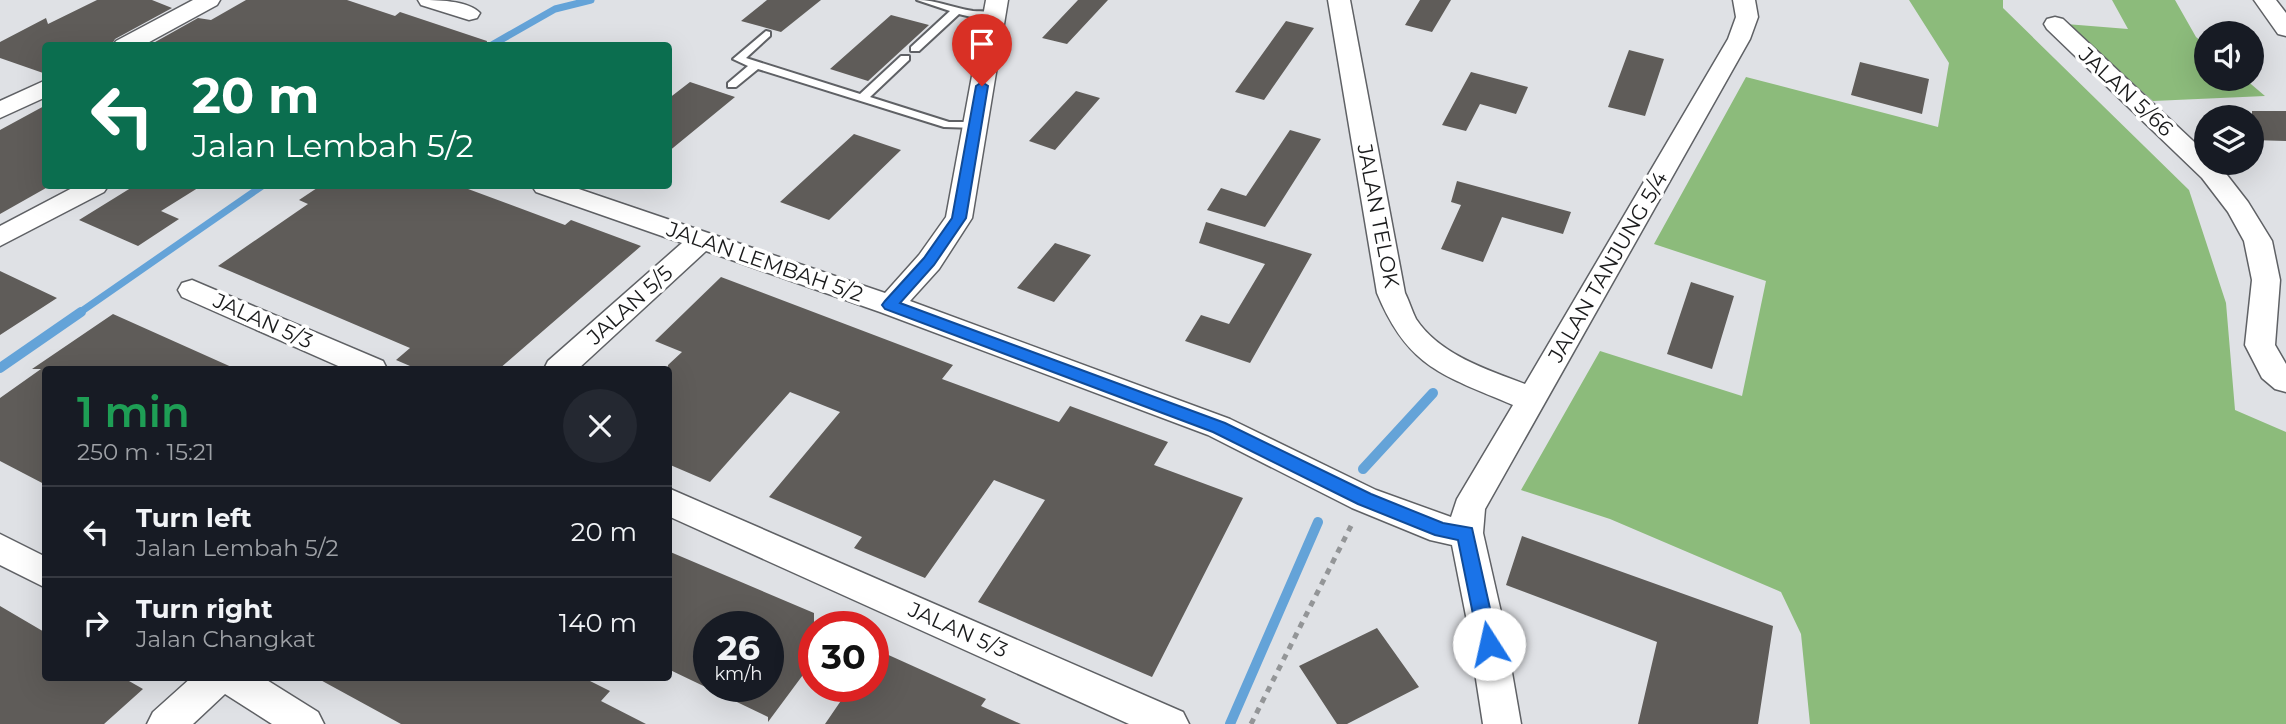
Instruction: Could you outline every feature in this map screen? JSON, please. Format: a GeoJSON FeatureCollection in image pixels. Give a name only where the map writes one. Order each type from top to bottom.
{"type":"FeatureCollection","features":[{"type":"Feature","properties":{"kind":"street"},"geometry":{"type":"LineString","coordinates":[[131,42],[209,0]]}},
{"type":"Feature","properties":{"kind":"street"},"geometry":{"type":"LineString","coordinates":[[429,0],[469,13]]}},
{"type":"Feature","properties":{"kind":"street","name":"JALAN TELOK"},"geometry":{"type":"LineString","coordinates":[[1339,0],[1391,293],[1406,326],[1423,345],[1445,362],[1532,400]]}},
{"type":"Feature","properties":{"kind":"street","name":"JALAN TANJUNG 5/4"},"geometry":{"type":"LineString","coordinates":[[1466,533],[1469,508],[1739,39],[1747,17],[1744,0]]}},
{"type":"Feature","properties":{"kind":"street"},"geometry":{"type":"LineString","coordinates":[[2265,0],[2286,29]]}},
{"type":"Feature","properties":{"kind":"street"},"geometry":{"type":"LineString","coordinates":[[890,305],[929,262],[959,218],[996,7]]}},
{"type":"Feature","properties":{"kind":"street","name":"JALAN 5/66"},"geometry":{"type":"LineString","coordinates":[[2055,24],[2211,172],[2239,208],[2258,241],[2266,280],[2260,345],[2273,370],[2286,381]]}},
{"type":"Feature","properties":{"kind":"street"},"geometry":{"type":"LineString","coordinates":[[0,111],[42,89]]}},
{"type":"Feature","properties":{"kind":"street"},"geometry":{"type":"LineString","coordinates":[[0,237],[89,189]]}},
{"type":"Feature","properties":{"kind":"street","name":"JALAN LEMBAH 5/2"},"geometry":{"type":"LineString","coordinates":[[554,189],[890,305],[1219,427],[1364,499],[1441,530],[1466,533]]}},
{"type":"Feature","properties":{"kind":"street","name":"JALAN 5/5"},"geometry":{"type":"LineString","coordinates":[[562,366],[701,241]]}},
{"type":"Feature","properties":{"kind":"street","name":"JALAN 5/3"},"geometry":{"type":"LineString","coordinates":[[192,290],[365,366]]}},
{"type":"Feature","properties":{"kind":"street","name":"JALAN 5/3"},"geometry":{"type":"LineString","coordinates":[[672,503],[1170,724]]}},
{"type":"Feature","properties":{"kind":"street"},"geometry":{"type":"LineString","coordinates":[[1466,533],[1485,621],[1502,724]]}},
{"type":"Feature","properties":{"kind":"street"},"geometry":{"type":"LineString","coordinates":[[0,548],[42,572]]}},
{"type":"Feature","properties":{"kind":"street"},"geometry":{"type":"LineString","coordinates":[[166,724],[214,681]]}},
{"type":"Feature","properties":{"kind":"street"},"geometry":{"type":"LineString","coordinates":[[235,681],[305,724]]}},
{"type":"Feature","properties":{"kind":"lane"},"geometry":{"type":"LineString","coordinates":[[922,0],[957,10],[996,7]]}},
{"type":"Feature","properties":{"kind":"lane"},"geometry":{"type":"LineString","coordinates":[[915,48],[957,10]]}},
{"type":"Feature","properties":{"kind":"lane"},"geometry":{"type":"LineString","coordinates":[[766,34],[738,57],[740,61],[948,125],[976,125]]}},
{"type":"Feature","properties":{"kind":"lane"},"geometry":{"type":"LineString","coordinates":[[862,98],[905,58]]}},
{"type":"Feature","properties":{"kind":"lane"},"geometry":{"type":"LineString","coordinates":[[732,85],[756,65]]}},
{"type":"Feature","properties":{"kind":"path"},"geometry":{"type":"LineString","coordinates":[[1251,724],[1364,499]]}},
{"type":"Feature","properties":{"kind":"green space"},"geometry":{"type":"Polygon","coordinates":[[[1909,0],[2003,0],[2003,8],[2189,190],[2226,303],[2235,410],[2286,432],[2286,724],[1810,724],[1801,634],[1781,592],[1610,519],[1521,490],[1600,351],[1742,396],[1766,281],[1654,244],[1746,77],[1938,127],[1949,63],[1909,0]]]}},
{"type":"Feature","properties":{"kind":"green space"},"geometry":{"type":"Polygon","coordinates":[[[2112,0],[2175,0],[2194,33],[2194,91],[2259,91],[2265,96],[2153,101],[2066,24],[2128,29],[2112,0]]]}},
{"type":"Feature","properties":{"kind":"building"},"geometry":{"type":"Polygon","coordinates":[[[97,0],[152,0],[172,8],[113,42],[42,42],[42,73],[0,58],[0,42],[46,18],[48,24],[97,0]]]}},
{"type":"Feature","properties":{"kind":"building"},"geometry":{"type":"Polygon","coordinates":[[[246,0],[347,0],[395,16],[400,12],[487,41],[155,42],[198,18],[211,20],[246,0]]]}},
{"type":"Feature","properties":{"kind":"building"},"geometry":{"type":"Polygon","coordinates":[[[767,0],[821,0],[781,32],[741,21],[767,0]]]}},
{"type":"Feature","properties":{"kind":"building"},"geometry":{"type":"Polygon","coordinates":[[[1078,0],[1108,0],[1067,44],[1042,38],[1078,0]]]}},
{"type":"Feature","properties":{"kind":"building"},"geometry":{"type":"Polygon","coordinates":[[[1420,0],[1451,0],[1432,32],[1405,25],[1420,0]]]}},
{"type":"Feature","properties":{"kind":"building"},"geometry":{"type":"Polygon","coordinates":[[[891,15],[929,25],[868,81],[830,69],[891,15]]]}},
{"type":"Feature","properties":{"kind":"building"},"geometry":{"type":"Polygon","coordinates":[[[1286,21],[1314,28],[1264,100],[1235,92],[1286,21]]]}},
{"type":"Feature","properties":{"kind":"building"},"geometry":{"type":"Polygon","coordinates":[[[1629,50],[1664,59],[1645,116],[1608,107],[1629,50]]]}},
{"type":"Feature","properties":{"kind":"building"},"geometry":{"type":"Polygon","coordinates":[[[1860,62],[1929,79],[1922,114],[1851,95],[1860,62]]]}},
{"type":"Feature","properties":{"kind":"building"},"geometry":{"type":"Polygon","coordinates":[[[1471,72],[1528,87],[1516,114],[1480,104],[1466,131],[1442,125],[1471,72]]]}},
{"type":"Feature","properties":{"kind":"building"},"geometry":{"type":"Polygon","coordinates":[[[690,82],[735,97],[672,149],[672,96],[690,82]]]}},
{"type":"Feature","properties":{"kind":"building"},"geometry":{"type":"Polygon","coordinates":[[[1076,91],[1100,98],[1055,150],[1029,141],[1076,91]]]}},
{"type":"Feature","properties":{"kind":"building"},"geometry":{"type":"Polygon","coordinates":[[[42,107],[42,189],[44,189],[0,214],[0,130],[42,107]]]}},
{"type":"Feature","properties":{"kind":"building"},"geometry":{"type":"Polygon","coordinates":[[[2264,111],[2286,111],[2286,141],[2264,140],[2264,111]]]}},
{"type":"Feature","properties":{"kind":"building"},"geometry":{"type":"Polygon","coordinates":[[[1290,130],[1321,139],[1265,227],[1207,210],[1221,188],[1246,196],[1290,130]]]}},
{"type":"Feature","properties":{"kind":"building"},"geometry":{"type":"Polygon","coordinates":[[[854,134],[901,150],[829,220],[780,202],[854,134]]]}},
{"type":"Feature","properties":{"kind":"building"},"geometry":{"type":"Polygon","coordinates":[[[1457,181],[1571,212],[1563,234],[1502,217],[1483,262],[1441,249],[1461,205],[1451,202],[1457,181]]]}},
{"type":"Feature","properties":{"kind":"building"},"geometry":{"type":"Polygon","coordinates":[[[129,189],[196,189],[161,211],[179,219],[138,246],[79,220],[129,189]]]}},
{"type":"Feature","properties":{"kind":"building"},"geometry":{"type":"Polygon","coordinates":[[[316,189],[468,189],[565,225],[571,220],[641,246],[502,366],[410,366],[396,360],[410,348],[218,266],[308,204],[299,200],[316,189]]]}},
{"type":"Feature","properties":{"kind":"building"},"geometry":{"type":"Polygon","coordinates":[[[1206,222],[1312,254],[1250,363],[1185,341],[1201,315],[1229,324],[1265,264],[1199,243],[1206,222]]]}},
{"type":"Feature","properties":{"kind":"building"},"geometry":{"type":"Polygon","coordinates":[[[1055,243],[1091,255],[1054,302],[1017,288],[1055,243]]]}},
{"type":"Feature","properties":{"kind":"building"},"geometry":{"type":"Polygon","coordinates":[[[0,271],[57,298],[0,335],[0,271]]]}},
{"type":"Feature","properties":{"kind":"building"},"geometry":{"type":"Polygon","coordinates":[[[721,277],[953,365],[942,379],[1059,422],[1070,406],[1168,442],[1154,465],[1243,498],[1152,677],[978,602],[1045,500],[994,480],[925,578],[854,548],[862,537],[769,497],[840,412],[790,392],[710,482],[672,466],[672,366],[668,365],[682,352],[655,341],[721,277]]]}},
{"type":"Feature","properties":{"kind":"building"},"geometry":{"type":"Polygon","coordinates":[[[1691,282],[1734,296],[1712,369],[1667,354],[1691,282]]]}},
{"type":"Feature","properties":{"kind":"building"},"geometry":{"type":"Polygon","coordinates":[[[113,314],[229,366],[42,366],[42,483],[0,461],[0,398],[41,369],[32,369],[113,314]]]}},
{"type":"Feature","properties":{"kind":"building"},"geometry":{"type":"Polygon","coordinates":[[[1522,536],[1773,626],[1758,724],[1638,724],[1657,642],[1506,585],[1522,536]]]}},
{"type":"Feature","properties":{"kind":"building"},"geometry":{"type":"Polygon","coordinates":[[[672,553],[809,611],[798,611],[798,682],[784,700],[784,611],[693,611],[693,681],[672,671],[672,553]]]}},
{"type":"Feature","properties":{"kind":"building"},"geometry":{"type":"Polygon","coordinates":[[[0,606],[42,631],[42,681],[129,681],[143,689],[104,724],[0,724],[0,606]]]}},
{"type":"Feature","properties":{"kind":"building"},"geometry":{"type":"Polygon","coordinates":[[[1377,628],[1419,687],[1347,724],[1337,724],[1299,666],[1377,628]]]}},
{"type":"Feature","properties":{"kind":"building"},"geometry":{"type":"Polygon","coordinates":[[[889,655],[986,699],[981,706],[1021,724],[825,724],[840,702],[889,702],[889,655]]]}},
{"type":"Feature","properties":{"kind":"building"},"geometry":{"type":"Polygon","coordinates":[[[322,681],[590,681],[610,691],[601,701],[646,724],[401,724],[322,681]]]}},
{"type":"Feature","properties":{"kind":"building"},"geometry":{"type":"Polygon","coordinates":[[[737,702],[783,702],[768,722],[768,717],[737,702]]]}},
{"type":"Feature","properties":{"kind":"waterway"},"geometry":{"type":"LineString","coordinates":[[497,42],[555,9],[591,0]]}},
{"type":"Feature","properties":{"kind":"waterway"},"geometry":{"type":"LineString","coordinates":[[79,313],[258,189]]}},
{"type":"Feature","properties":{"kind":"waterway"},"geometry":{"type":"LineString","coordinates":[[0,368],[81,312]]}},
{"type":"Feature","properties":{"kind":"waterway"},"geometry":{"type":"LineString","coordinates":[[1363,469],[1433,393]]}},
{"type":"Feature","properties":{"kind":"waterway"},"geometry":{"type":"LineString","coordinates":[[1230,724],[1318,522]]}},
{"type":"Feature","properties":{"kind":"route"},"geometry":{"type":"LineString","coordinates":[[982,86],[959,218],[929,262],[890,305],[1219,427],[1364,499],[1441,530],[1466,533],[1489,644]]}}]}
